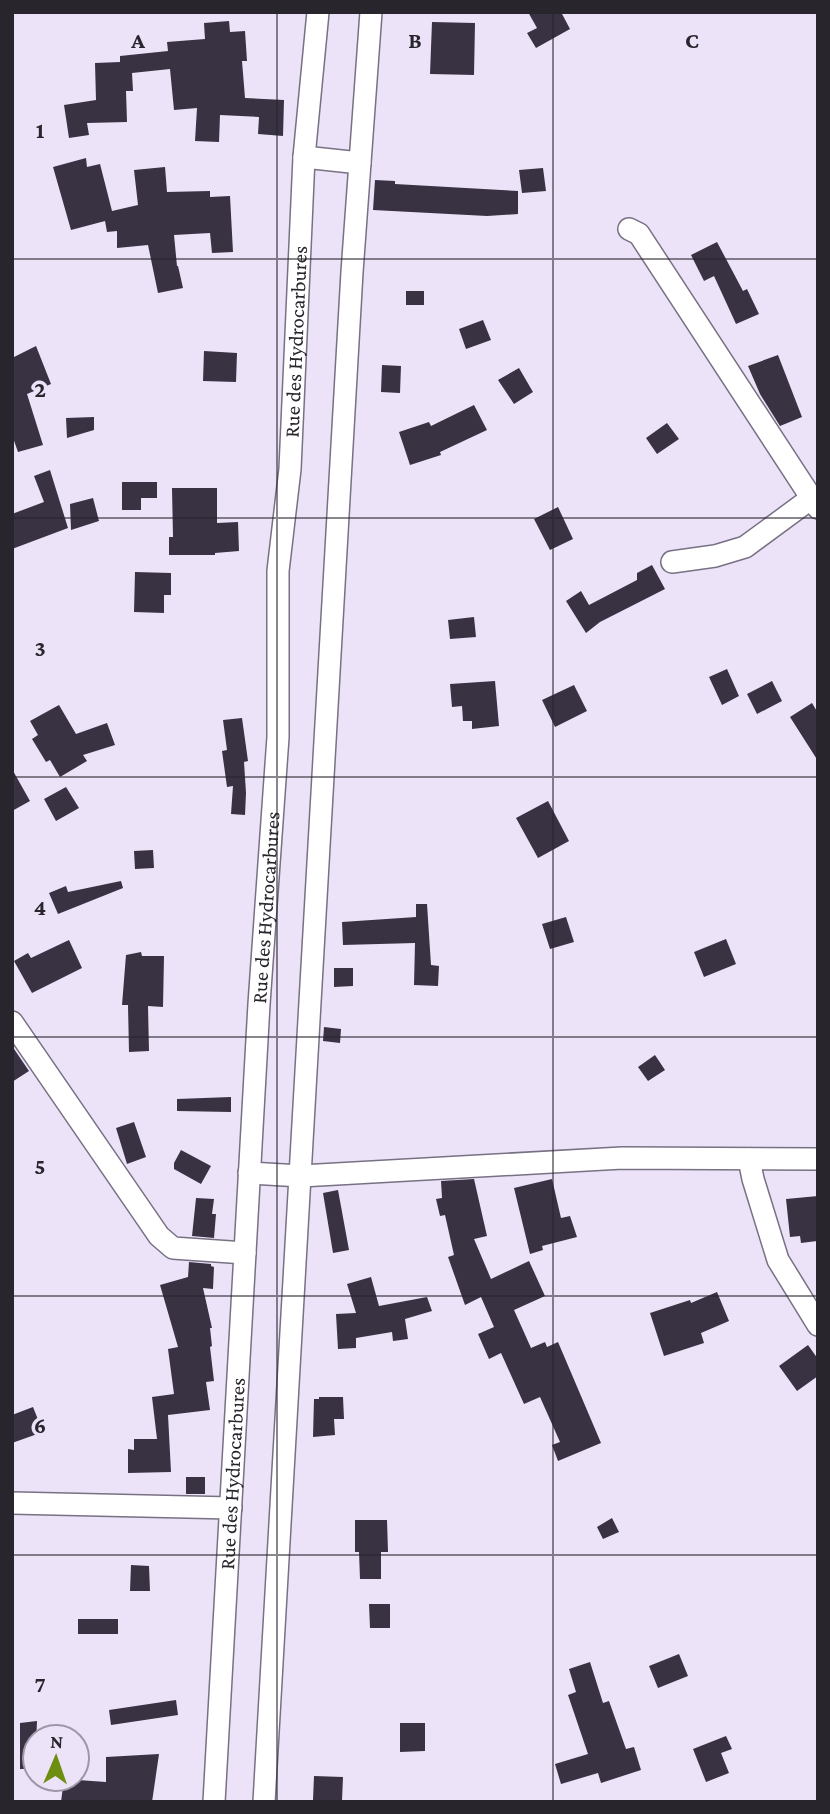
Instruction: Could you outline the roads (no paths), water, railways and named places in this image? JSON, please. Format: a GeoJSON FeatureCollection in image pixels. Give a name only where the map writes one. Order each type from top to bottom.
{"type":"FeatureCollection","features":[{"type":"Feature","properties":{"kind":"street","name":"Rue des Hydrocarbures"},"geometry":{"type":"LineString","coordinates":[[214,1802],[249,1173],[278,737],[278,571],[290,469],[304,157],[318,12]]}},
{"type":"Feature","properties":{"kind":"street"},"geometry":{"type":"LineString","coordinates":[[264,1802],[371,12]]}},
{"type":"Feature","properties":{"kind":"street"},"geometry":{"type":"LineString","coordinates":[[304,157],[360,163]]}},
{"type":"Feature","properties":{"kind":"street"},"geometry":{"type":"LineString","coordinates":[[629,229],[639,234],[815,503],[745,547],[715,556],[672,562]]}},
{"type":"Feature","properties":{"kind":"street"},"geometry":{"type":"LineString","coordinates":[[12,1023],[159,1236],[173,1248],[245,1253]]}},
{"type":"Feature","properties":{"kind":"street"},"geometry":{"type":"LineString","coordinates":[[249,1173],[300,1176],[622,1158],[818,1159]]}},
{"type":"Feature","properties":{"kind":"street"},"geometry":{"type":"LineString","coordinates":[[749,1159],[752,1179],[778,1260],[818,1325]]}},
{"type":"Feature","properties":{"kind":"street"},"geometry":{"type":"LineString","coordinates":[[12,1503],[230,1508]]}}]}
